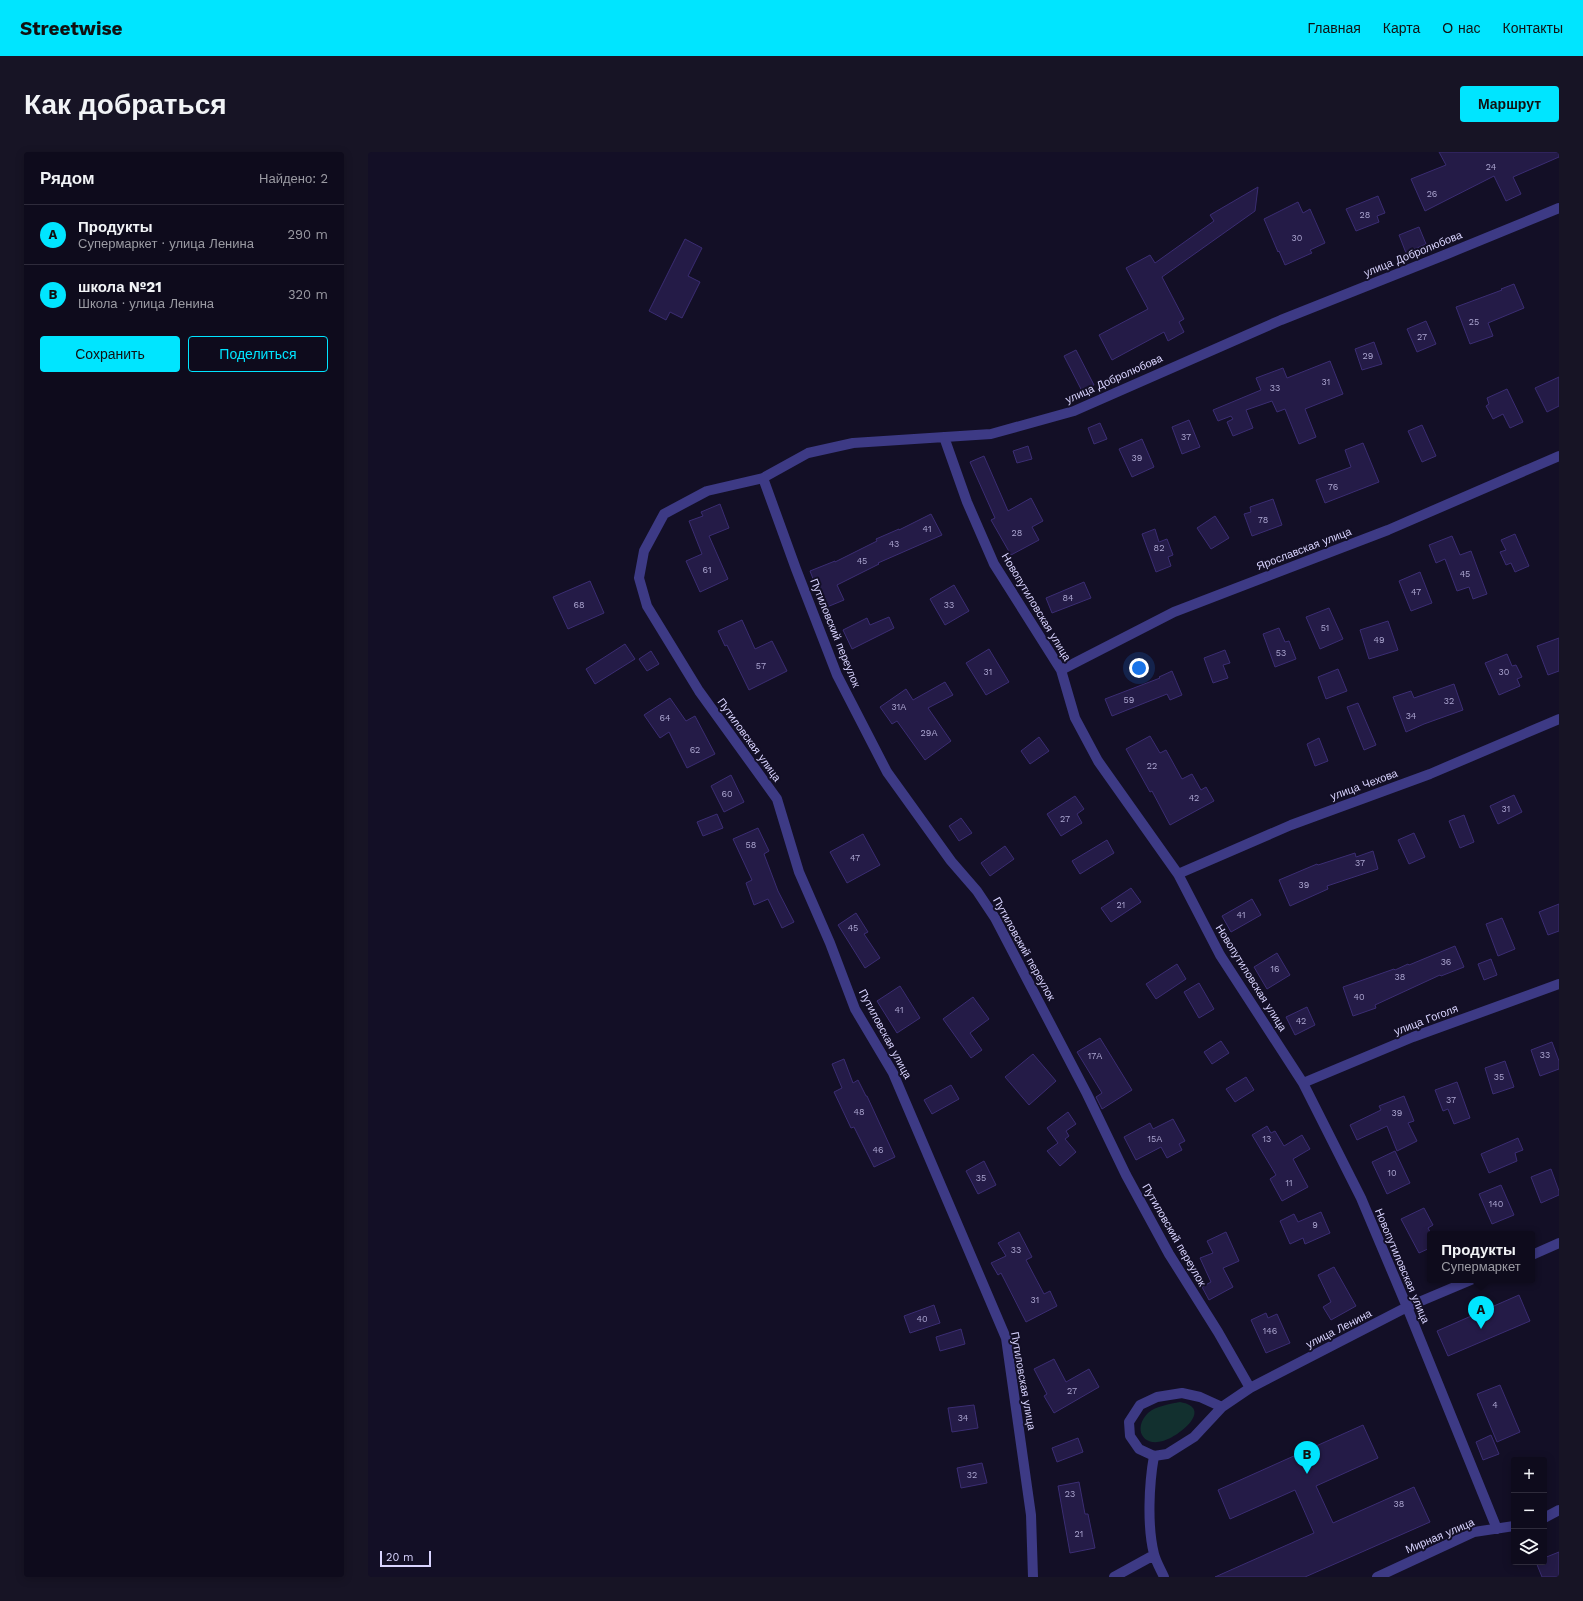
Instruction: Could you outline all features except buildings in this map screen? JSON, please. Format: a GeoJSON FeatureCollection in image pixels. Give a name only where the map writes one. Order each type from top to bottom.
{"type":"FeatureCollection","features":[{"type":"Feature","properties":{"kind":"street","name":"улица Добролюбова"},"geometry":{"type":"LineString","coordinates":[[664,514],[707,491],[763,478],[808,453],[853,443],[991,434],[1074,411],[1281,320],[1559,208]]}},
{"type":"Feature","properties":{"kind":"street","name":"Новопутиловская улица"},"geometry":{"type":"LineString","coordinates":[[944,437],[967,502],[994,564],[1061,670],[1074,718],[1098,761],[1178,874],[1220,954],[1303,1083],[1360,1198],[1407,1307],[1497,1529]]}},
{"type":"Feature","properties":{"kind":"street","name":"Ярославская улица"},"geometry":{"type":"LineString","coordinates":[[1061,670],[1174,612],[1388,530],[1559,456]]}},
{"type":"Feature","properties":{"kind":"street","name":"Путиловский переулок"},"geometry":{"type":"LineString","coordinates":[[763,478],[837,675],[887,772],[951,861],[977,891],[995,918],[1080,1080],[1126,1175],[1169,1254],[1218,1332],[1250,1388]]}},
{"type":"Feature","properties":{"kind":"street","name":"Путиловская улица"},"geometry":{"type":"LineString","coordinates":[[664,514],[644,551],[639,578],[647,606],[699,691],[777,799],[799,872],[830,943],[855,1009],[893,1073],[1006,1338],[1031,1516],[1033,1577]]}},
{"type":"Feature","properties":{"kind":"street","name":"улица Чехова"},"geometry":{"type":"LineString","coordinates":[[1178,874],[1291,825],[1430,774],[1559,719]]}},
{"type":"Feature","properties":{"kind":"street","name":"улица Гоголя"},"geometry":{"type":"LineString","coordinates":[[1303,1083],[1413,1037],[1559,984]]}},
{"type":"Feature","properties":{"kind":"street"},"geometry":{"type":"LineString","coordinates":[[1535,1254],[1559,1243]]}},
{"type":"Feature","properties":{"kind":"street","name":"улица Ленина"},"geometry":{"type":"LineString","coordinates":[[1154,1456],[1167,1454],[1194,1437],[1222,1407],[1250,1388],[1407,1307],[1464,1283]]}},
{"type":"Feature","properties":{"kind":"street"},"geometry":{"type":"LineString","coordinates":[[1164,1577],[1154,1555],[1151,1530],[1150,1479],[1154,1456],[1139,1449],[1130,1436],[1128,1422],[1140,1406],[1157,1396],[1182,1393],[1200,1397],[1222,1407]]}},
{"type":"Feature","properties":{"kind":"street"},"geometry":{"type":"LineString","coordinates":[[1547,1516],[1559,1510]]}},
{"type":"Feature","properties":{"kind":"street","name":"Мирная улица"},"geometry":{"type":"LineString","coordinates":[[1377,1577],[1474,1532],[1511,1527]]}},
{"type":"Feature","properties":{"kind":"street"},"geometry":{"type":"LineString","coordinates":[[1114,1577],[1154,1555]]}},
{"type":"Feature","properties":{"kind":"green space"},"geometry":{"type":"Polygon","coordinates":[[[1180,1402],[1190,1405],[1194,1410],[1194,1416],[1191,1422],[1178,1434],[1163,1441],[1156,1442],[1145,1439],[1142,1435],[1141,1425],[1143,1419],[1148,1413],[1159,1407],[1180,1402]]]}},
{"type":"Feature","properties":{"kind":"place","name":"Продукты"},"geometry":{"type":"Point","coordinates":[1481,1329]}},
{"type":"Feature","properties":{"kind":"place","name":"школа №21"},"geometry":{"type":"Point","coordinates":[1307,1474]}}]}
